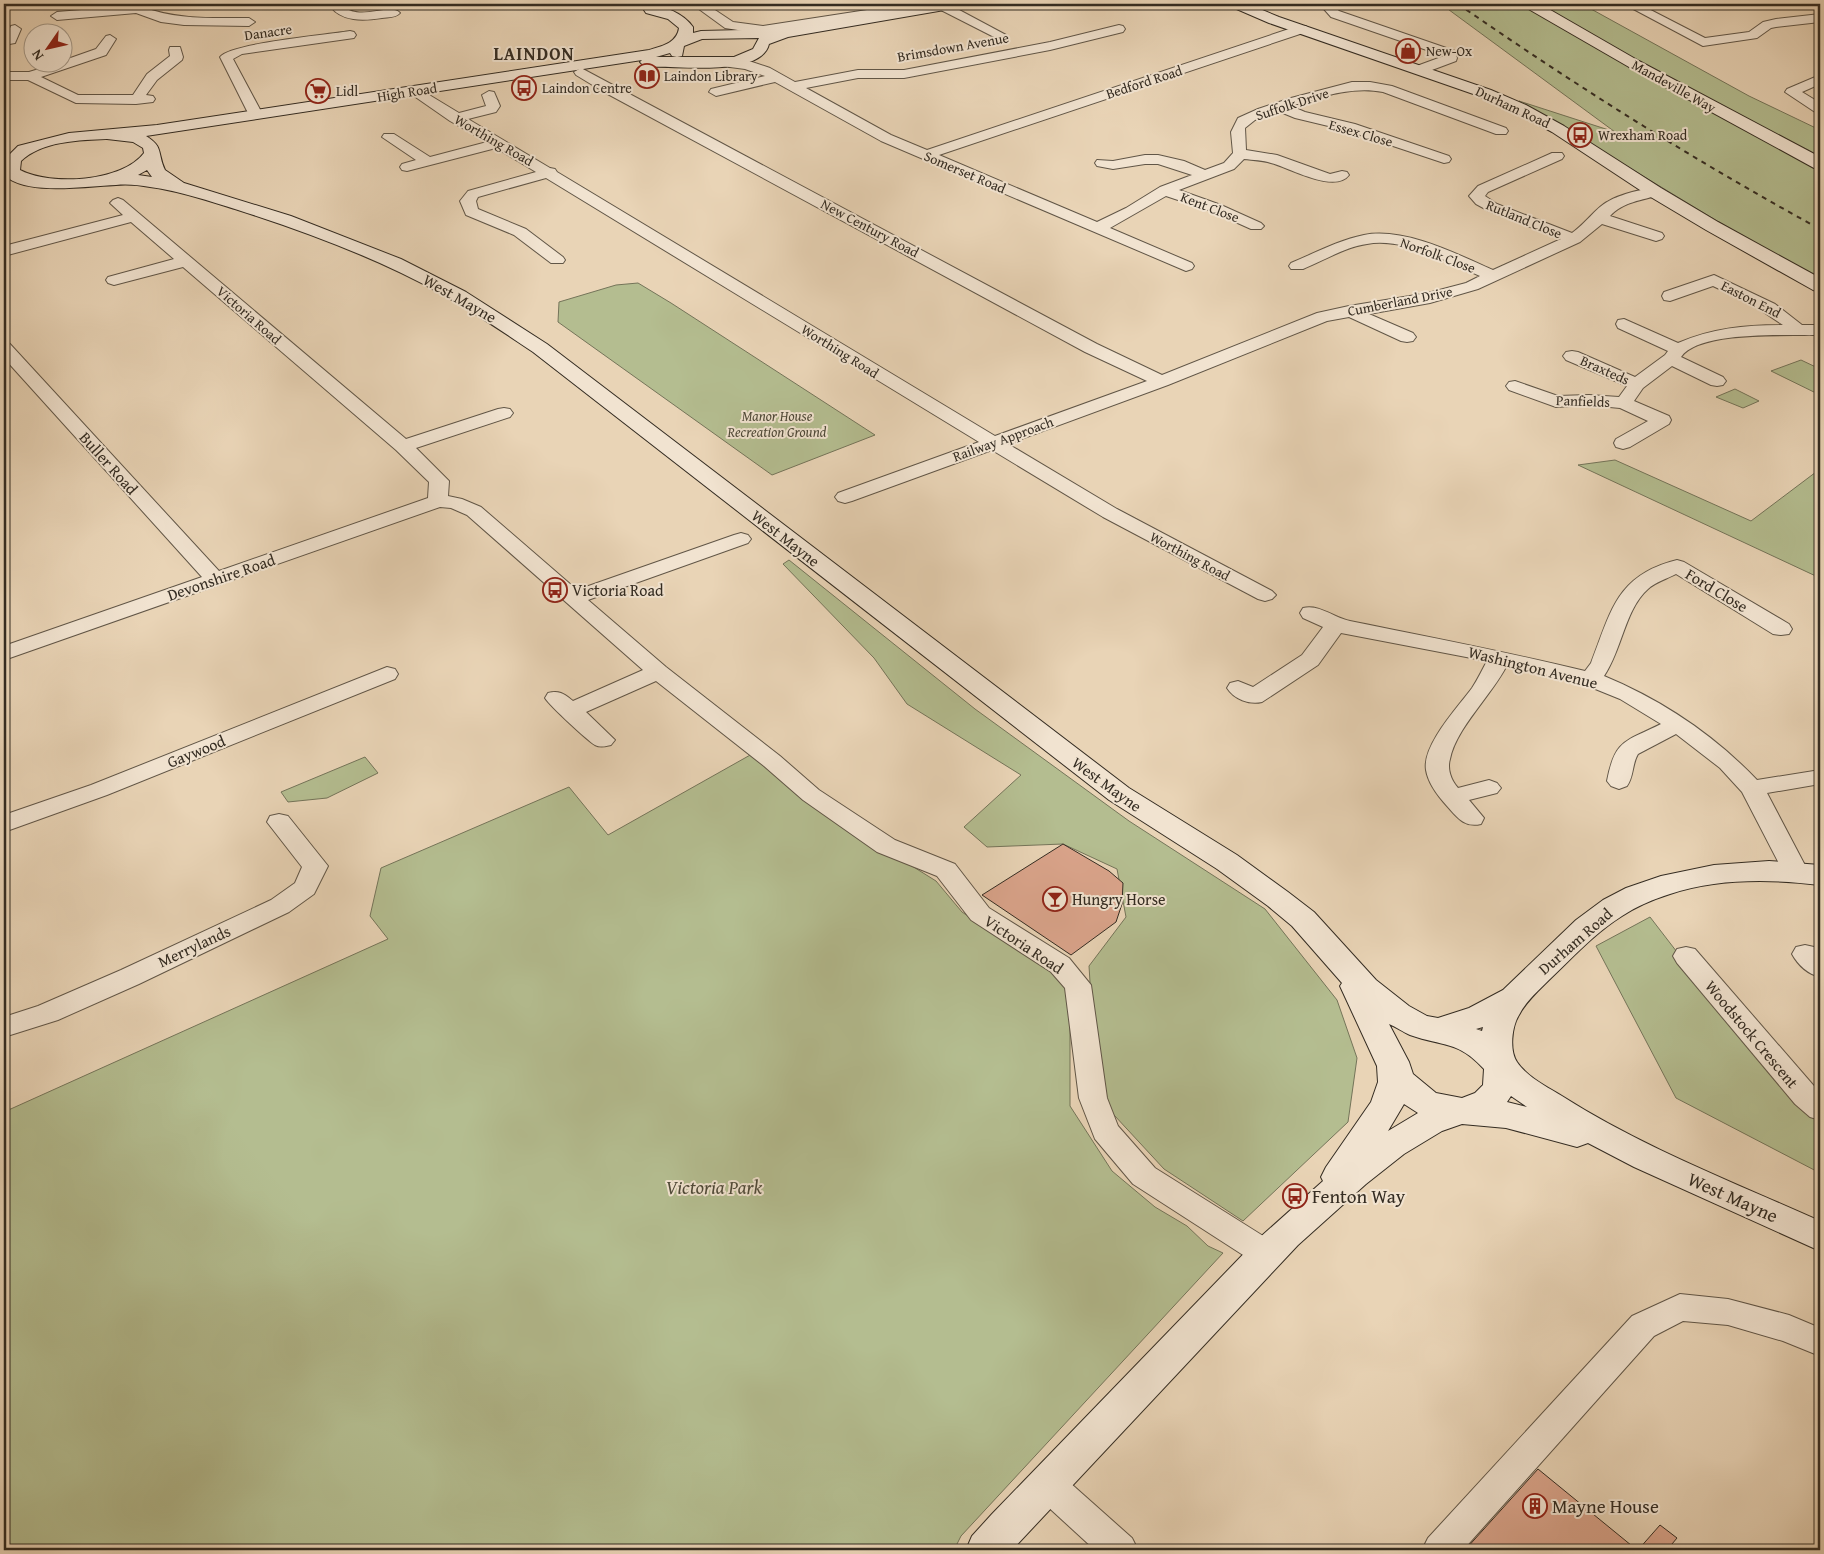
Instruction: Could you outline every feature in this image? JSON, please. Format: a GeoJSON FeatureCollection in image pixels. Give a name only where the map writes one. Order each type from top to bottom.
{"type":"FeatureCollection","features":[{"type":"Feature","properties":{"kind":"street"},"geometry":{"type":"LineString","coordinates":[[338,4],[336,6],[341,13],[354,17],[394,12]]}},
{"type":"Feature","properties":{"kind":"street"},"geometry":{"type":"LineString","coordinates":[[679,43],[687,30],[683,24],[669,14],[645,8],[672,10],[696,4],[710,8],[729,25],[754,30],[772,29],[928,4]]}},
{"type":"Feature","properties":{"kind":"street"},"geometry":{"type":"LineString","coordinates":[[696,4],[690,12],[698,23],[707,28],[735,34]]}},
{"type":"Feature","properties":{"kind":"street","name":"Durham Road"},"geometry":{"type":"LineString","coordinates":[[1237,4],[1302,29],[1485,92],[1531,113],[1655,192],[1820,286]]}},
{"type":"Feature","properties":{"kind":"street"},"geometry":{"type":"LineString","coordinates":[[1332,4],[1329,8],[1335,14],[1450,54],[1451,58],[1419,70]]}},
{"type":"Feature","properties":{"kind":"street","name":"Mandeville Way"},"geometry":{"type":"LineString","coordinates":[[1530,4],[1634,64],[1820,164]]}},
{"type":"Feature","properties":{"kind":"street"},"geometry":{"type":"LineString","coordinates":[[1630,4],[1703,42],[1753,35],[1767,25],[1776,23],[1820,18]]}},
{"type":"Feature","properties":{"kind":"street"},"geometry":{"type":"LineString","coordinates":[[949,5],[1000,35]]}},
{"type":"Feature","properties":{"kind":"street","name":"High Road"},"geometry":{"type":"LineString","coordinates":[[103,180],[139,168],[151,158],[153,152],[171,140],[192,134],[421,96],[653,61],[720,62],[745,59],[761,48],[766,40],[790,33],[949,5]]}},
{"type":"Feature","properties":{"kind":"street"},"geometry":{"type":"LineString","coordinates":[[57,16],[136,6],[162,18],[184,21],[249,22]]}},
{"type":"Feature","properties":{"kind":"street"},"geometry":{"type":"LineString","coordinates":[[1799,8],[1820,18]]}},
{"type":"Feature","properties":{"kind":"street"},"geometry":{"type":"LineString","coordinates":[[4,41],[11,40],[15,29]]}},
{"type":"Feature","properties":{"kind":"street","name":"Brimsdown Avenue"},"geometry":{"type":"LineString","coordinates":[[791,87],[858,74],[904,74],[1050,46],[1119,29]]}},
{"type":"Feature","properties":{"kind":"street","name":"Bedford Road"},"geometry":{"type":"LineString","coordinates":[[926,155],[980,131],[1302,29]]}},
{"type":"Feature","properties":{"kind":"street","name":"High Road"},"geometry":{"type":"LineString","coordinates":[[102,134],[156,130],[643,56],[664,51],[701,35],[790,33]]}},
{"type":"Feature","properties":{"kind":"street","name":"High Road"},"geometry":{"type":"LineString","coordinates":[[735,34],[755,39],[761,48]]}},
{"type":"Feature","properties":{"kind":"street","name":"Danacre"},"geometry":{"type":"LineString","coordinates":[[256,115],[226,57],[239,51],[350,35]]}},
{"type":"Feature","properties":{"kind":"street"},"geometry":{"type":"LineString","coordinates":[[4,76],[30,76],[101,52],[110,40]]}},
{"type":"Feature","properties":{"kind":"street","name":"High Road"},"geometry":{"type":"LineString","coordinates":[[679,43],[676,47],[677,53],[683,57],[702,62]]}},
{"type":"Feature","properties":{"kind":"street"},"geometry":{"type":"LineString","coordinates":[[716,92],[770,75],[759,62],[761,48]]}},
{"type":"Feature","properties":{"kind":"street"},"geometry":{"type":"LineString","coordinates":[[30,76],[76,99],[133,102],[152,77],[177,58],[175,50]]}},
{"type":"Feature","properties":{"kind":"street","name":"Somerset Road"},"geometry":{"type":"LineString","coordinates":[[720,62],[747,66],[770,75],[861,126],[1186,266]]}},
{"type":"Feature","properties":{"kind":"street","name":"New Century Road"},"geometry":{"type":"LineString","coordinates":[[580,72],[1091,348],[1162,381]]}},
{"type":"Feature","properties":{"kind":"street"},"geometry":{"type":"LineString","coordinates":[[1820,79],[1792,92],[1820,109]]}},
{"type":"Feature","properties":{"kind":"street","name":"Suffolk Drive"},"geometry":{"type":"LineString","coordinates":[[1240,154],[1237,130],[1242,122],[1278,106],[1342,88],[1376,86],[1399,92],[1447,112],[1502,131]]}},
{"type":"Feature","properties":{"kind":"street","name":"Worthing Road"},"geometry":{"type":"LineString","coordinates":[[421,96],[550,172],[990,443],[1110,513],[1265,595]]}},
{"type":"Feature","properties":{"kind":"street"},"geometry":{"type":"LineString","coordinates":[[456,118],[491,108],[495,98]]}},
{"type":"Feature","properties":{"kind":"street","name":"Essex Close"},"geometry":{"type":"LineString","coordinates":[[1278,106],[1300,115],[1350,127],[1444,159]]}},
{"type":"Feature","properties":{"kind":"street"},"geometry":{"type":"LineString","coordinates":[[8,158],[37,141],[102,134],[138,138],[149,144],[153,152]]}},
{"type":"Feature","properties":{"kind":"street"},"geometry":{"type":"LineString","coordinates":[[8,158],[33,146],[64,138]]}},
{"type":"Feature","properties":{"kind":"street"},"geometry":{"type":"LineString","coordinates":[[416,139],[395,140],[427,161]]}},
{"type":"Feature","properties":{"kind":"street"},"geometry":{"type":"LineString","coordinates":[[407,166],[498,143]]}},
{"type":"Feature","properties":{"kind":"street","name":"West Mayne"},"geometry":{"type":"LineString","coordinates":[[153,152],[153,162],[157,173],[163,179],[177,186]]}},
{"type":"Feature","properties":{"kind":"street"},"geometry":{"type":"LineString","coordinates":[[1097,228],[1131,211],[1165,190],[1206,176],[1228,166],[1240,154],[1272,158],[1331,179]]}},
{"type":"Feature","properties":{"kind":"street","name":"Rutland Close"},"geometry":{"type":"LineString","coordinates":[[1558,156],[1483,189],[1477,196],[1481,201],[1492,207],[1574,239]]}},
{"type":"Feature","properties":{"kind":"street"},"geometry":{"type":"LineString","coordinates":[[8,158],[11,170],[19,177],[48,183]]}},
{"type":"Feature","properties":{"kind":"street"},"geometry":{"type":"LineString","coordinates":[[1111,167],[1136,160],[1152,159],[1168,161],[1206,176]]}},
{"type":"Feature","properties":{"kind":"street"},"geometry":{"type":"LineString","coordinates":[[550,172],[473,194],[468,201],[471,212],[520,232],[557,260]]}},
{"type":"Feature","properties":{"kind":"street","name":"West Mayne"},"geometry":{"type":"LineString","coordinates":[[103,180],[135,179],[177,186],[282,218],[379,256],[448,290],[532,343],[1119,794],[1227,862],[1278,899],[1322,939],[1347,970],[1365,988],[1398,1014],[1419,1026],[1447,1031],[1470,1039],[1483,1047],[1526,1090],[1545,1103],[1646,1158],[1820,1237]]}},
{"type":"Feature","properties":{"kind":"street"},"geometry":{"type":"LineString","coordinates":[[4,184],[76,183],[103,180]]}},
{"type":"Feature","properties":{"kind":"street","name":"Kent Close"},"geometry":{"type":"LineString","coordinates":[[1165,190],[1216,208],[1256,226]]}},
{"type":"Feature","properties":{"kind":"street","name":"Cumberland Drive"},"geometry":{"type":"LineString","coordinates":[[1162,381],[1323,316],[1430,298],[1472,286],[1574,239],[1604,212],[1619,202],[1655,192]]}},
{"type":"Feature","properties":{"kind":"street","name":"Victoria Road"},"geometry":{"type":"LineString","coordinates":[[118,203],[403,446],[439,481],[438,501],[455,503],[474,510],[658,672],[772,761],[811,795],[886,846],[946,870],[980,914],[1060,965],[1078,985],[1093,1098],[1106,1130],[1144,1176],[1268,1255]]}},
{"type":"Feature","properties":{"kind":"street"},"geometry":{"type":"LineString","coordinates":[[4,251],[134,217]]}},
{"type":"Feature","properties":{"kind":"street"},"geometry":{"type":"LineString","coordinates":[[1599,218],[1656,236]]}},
{"type":"Feature","properties":{"kind":"street","name":"Norfolk Close"},"geometry":{"type":"LineString","coordinates":[[1296,266],[1366,238],[1386,238],[1418,246],[1494,276]]}},
{"type":"Feature","properties":{"kind":"street"},"geometry":{"type":"LineString","coordinates":[[1153,268],[1171,260]]}},
{"type":"Feature","properties":{"kind":"street"},"geometry":{"type":"LineString","coordinates":[[114,280],[186,261]]}},
{"type":"Feature","properties":{"kind":"street","name":"Easton End"},"geometry":{"type":"LineString","coordinates":[[1670,296],[1714,280],[1770,306],[1786,317],[1799,331]]}},
{"type":"Feature","properties":{"kind":"street"},"geometry":{"type":"LineString","coordinates":[[1349,311],[1407,337]]}},
{"type":"Feature","properties":{"kind":"street"},"geometry":{"type":"LineString","coordinates":[[1624,324],[1717,380]]}},
{"type":"Feature","properties":{"kind":"street"},"geometry":{"type":"LineString","coordinates":[[1623,443],[1662,420],[1624,402],[1637,384],[1674,354],[1703,338],[1719,334],[1754,330],[1820,330]]}},
{"type":"Feature","properties":{"kind":"street","name":"Buller Road"},"geometry":{"type":"LineString","coordinates":[[4,348],[215,579]]}},
{"type":"Feature","properties":{"kind":"street","name":"Braxteds"},"geometry":{"type":"LineString","coordinates":[[1572,356],[1637,384]]}},
{"type":"Feature","properties":{"kind":"street","name":"Railway Approach"},"geometry":{"type":"LineString","coordinates":[[845,497],[1162,381]]}},
{"type":"Feature","properties":{"kind":"street","name":"Panfields"},"geometry":{"type":"LineString","coordinates":[[1515,386],[1556,402],[1589,400],[1624,402]]}},
{"type":"Feature","properties":{"kind":"street"},"geometry":{"type":"LineString","coordinates":[[403,446],[504,413]]}},
{"type":"Feature","properties":{"kind":"street","name":"Devonshire Road"},"geometry":{"type":"LineString","coordinates":[[4,653],[438,501]]}},
{"type":"Feature","properties":{"kind":"street"},"geometry":{"type":"LineString","coordinates":[[574,598],[741,539]]}},
{"type":"Feature","properties":{"kind":"street","name":"Ford Close"},"geometry":{"type":"LineString","coordinates":[[1591,679],[1602,663],[1627,599],[1642,583],[1677,566],[1781,629]]}},
{"type":"Feature","properties":{"kind":"street","name":"Washington Avenue"},"geometry":{"type":"LineString","coordinates":[[1311,613],[1336,625],[1500,658],[1591,679],[1628,694],[1678,724],[1728,763],[1752,788],[1807,873]]}},
{"type":"Feature","properties":{"kind":"street"},"geometry":{"type":"LineString","coordinates":[[1255,697],[1310,660],[1336,625]]}},
{"type":"Feature","properties":{"kind":"street"},"geometry":{"type":"LineString","coordinates":[[1472,818],[1452,797],[1442,782],[1437,766],[1442,747],[1486,684],[1500,658]]}},
{"type":"Feature","properties":{"kind":"street"},"geometry":{"type":"LineString","coordinates":[[603,740],[563,705],[658,672]]}},
{"type":"Feature","properties":{"kind":"street","name":"Gaywood"},"geometry":{"type":"LineString","coordinates":[[4,824],[99,790],[387,674]]}},
{"type":"Feature","properties":{"kind":"street"},"geometry":{"type":"LineString","coordinates":[[1619,781],[1623,759],[1629,749],[1678,724]]}},
{"type":"Feature","properties":{"kind":"street"},"geometry":{"type":"LineString","coordinates":[[1752,788],[1820,777]]}},
{"type":"Feature","properties":{"kind":"street"},"geometry":{"type":"LineString","coordinates":[[1452,797],[1489,788]]}},
{"type":"Feature","properties":{"kind":"street","name":"Merrylands"},"geometry":{"type":"LineString","coordinates":[[4,1027],[48,1013],[130,977],[280,906],[305,888],[315,866],[279,822]]}},
{"type":"Feature","properties":{"kind":"street","name":"Durham Road"},"geometry":{"type":"LineString","coordinates":[[1500,1066],[1496,1040],[1497,1032],[1505,1010],[1513,998],[1576,936],[1615,906],[1670,883],[1716,874],[1807,873]]}},
{"type":"Feature","properties":{"kind":"street","name":"Woodstock Crescent"},"geometry":{"type":"LineString","coordinates":[[1686,956],[1805,1096],[1820,1110]]}},
{"type":"Feature","properties":{"kind":"street","name":"West Mayne"},"geometry":{"type":"LineString","coordinates":[[1347,970],[1368,1010],[1400,1081],[1409,1092],[1422,1102],[1436,1108],[1505,1115],[1534,1122],[1646,1158]]}},
{"type":"Feature","properties":{"kind":"street","name":"Durham Road"},"geometry":{"type":"LineString","coordinates":[[1434,1030],[1480,1016],[1513,998]]}},
{"type":"Feature","properties":{"kind":"street","name":"West Mayne"},"geometry":{"type":"LineString","coordinates":[[1395,1070],[1394,1051],[1400,1042],[1418,1032],[1434,1030]]}},
{"type":"Feature","properties":{"kind":"street","name":"West Mayne"},"geometry":{"type":"LineString","coordinates":[[1461,1111],[1477,1107],[1489,1101],[1498,1092],[1502,1084],[1500,1066]]}},
{"type":"Feature","properties":{"kind":"street"},"geometry":{"type":"LineString","coordinates":[[1314,1209],[1350,1162],[1387,1105],[1392,1092],[1395,1070]]}},
{"type":"Feature","properties":{"kind":"street"},"geometry":{"type":"LineString","coordinates":[[986,1550],[1047,1484],[1314,1209],[1402,1138],[1434,1120],[1461,1111]]}},
{"type":"Feature","properties":{"kind":"street"},"geometry":{"type":"LineString","coordinates":[[1440,1550],[1643,1326],[1680,1307],[1728,1312],[1789,1329],[1820,1342]]}},
{"type":"Feature","properties":{"kind":"street"},"geometry":{"type":"LineString","coordinates":[[1047,1484],[1120,1550]]}},
{"type":"Feature","properties":{"kind":"green space"},"geometry":{"type":"Polygon","coordinates":[[[1441,4],[1582,4],[1749,96],[1820,130],[1820,280],[1780,259],[1519,101],[1615,132],[1441,4]]]}},
{"type":"Feature","properties":{"kind":"green space","name":"Manor House Recreation Ground"},"geometry":{"type":"Polygon","coordinates":[[[638,283],[875,435],[772,475],[558,322],[559,302],[616,285],[638,283]]]}},
{"type":"Feature","properties":{"kind":"green space"},"geometry":{"type":"Polygon","coordinates":[[[1801,360],[1820,369],[1820,395],[1771,371],[1801,360]]]}},
{"type":"Feature","properties":{"kind":"green space"},"geometry":{"type":"Polygon","coordinates":[[[1735,389],[1759,401],[1743,408],[1716,397],[1735,389]]]}},
{"type":"Feature","properties":{"kind":"green space"},"geometry":{"type":"Polygon","coordinates":[[[1615,460],[1751,521],[1820,469],[1820,578],[1578,465],[1615,460]]]}},
{"type":"Feature","properties":{"kind":"green space"},"geometry":{"type":"Polygon","coordinates":[[[789,560],[975,709],[1129,821],[1265,909],[1337,1000],[1357,1058],[1348,1122],[1243,1221],[1164,1169],[1102,1102],[1094,1045],[1089,966],[1126,917],[1117,869],[1063,844],[987,847],[964,827],[1021,775],[907,704],[874,658],[783,564],[789,560]]]}},
{"type":"Feature","properties":{"kind":"green space","name":"Victoria Park"},"geometry":{"type":"Polygon","coordinates":[[[752,754],[896,856],[936,881],[962,912],[1058,976],[1070,993],[1070,1106],[1112,1171],[1155,1207],[1187,1226],[1208,1246],[1223,1253],[961,1536],[954,1550],[4,1550],[4,1112],[388,939],[370,916],[381,868],[569,787],[608,835],[752,754]]]}},
{"type":"Feature","properties":{"kind":"green space"},"geometry":{"type":"Polygon","coordinates":[[[365,757],[378,773],[327,798],[288,802],[281,792],[365,757]]]}},
{"type":"Feature","properties":{"kind":"green space"},"geometry":{"type":"Polygon","coordinates":[[[1650,917],[1754,1052],[1820,1122],[1820,1173],[1676,1098],[1596,946],[1650,917]]]}},
{"type":"Feature","properties":{"kind":"building","name":"Hungry Horse"},"geometry":{"type":"Polygon","coordinates":[[[1063,844],[1109,871],[1123,883],[1122,904],[1116,922],[1071,955],[982,895],[1063,844]]]}},
{"type":"Feature","properties":{"kind":"building","name":"Mayne House"},"geometry":{"type":"Polygon","coordinates":[[[1538,1469],[1637,1550],[1465,1550],[1538,1469]]]}},
{"type":"Feature","properties":{"kind":"building","name":"Mayne House"},"geometry":{"type":"Polygon","coordinates":[[[1660,1525],[1677,1538],[1667,1550],[1638,1550],[1660,1525]]]}},
{"type":"Feature","properties":{"kind":"railway"},"geometry":{"type":"LineString","coordinates":[[1458,4],[1546,64],[1681,149],[1820,229]]}},
{"type":"Feature","properties":{"kind":"place","name":"New-Ox"},"geometry":{"type":"Point","coordinates":[1408,51]}},
{"type":"Feature","properties":{"kind":"place","name":"Laindon Library"},"geometry":{"type":"Point","coordinates":[647,76]}},
{"type":"Feature","properties":{"kind":"place","name":"Laindon Centre"},"geometry":{"type":"Point","coordinates":[524,88]}},
{"type":"Feature","properties":{"kind":"place","name":"Lidl"},"geometry":{"type":"Point","coordinates":[318,91]}},
{"type":"Feature","properties":{"kind":"place","name":"Wrexham Road"},"geometry":{"type":"Point","coordinates":[1580,135]}},
{"type":"Feature","properties":{"kind":"place","name":"Victoria Road"},"geometry":{"type":"Point","coordinates":[555,590]}},
{"type":"Feature","properties":{"kind":"place","name":"Hungry Horse"},"geometry":{"type":"Point","coordinates":[1055,899]}},
{"type":"Feature","properties":{"kind":"place","name":"Fenton Way"},"geometry":{"type":"Point","coordinates":[1295,1196]}},
{"type":"Feature","properties":{"kind":"place","name":"Mayne House"},"geometry":{"type":"Point","coordinates":[1535,1506]}},
{"type":"Feature","properties":{"kind":"district","name":"LAINDON"},"geometry":{"type":"Point","coordinates":[534,53]}}]}
